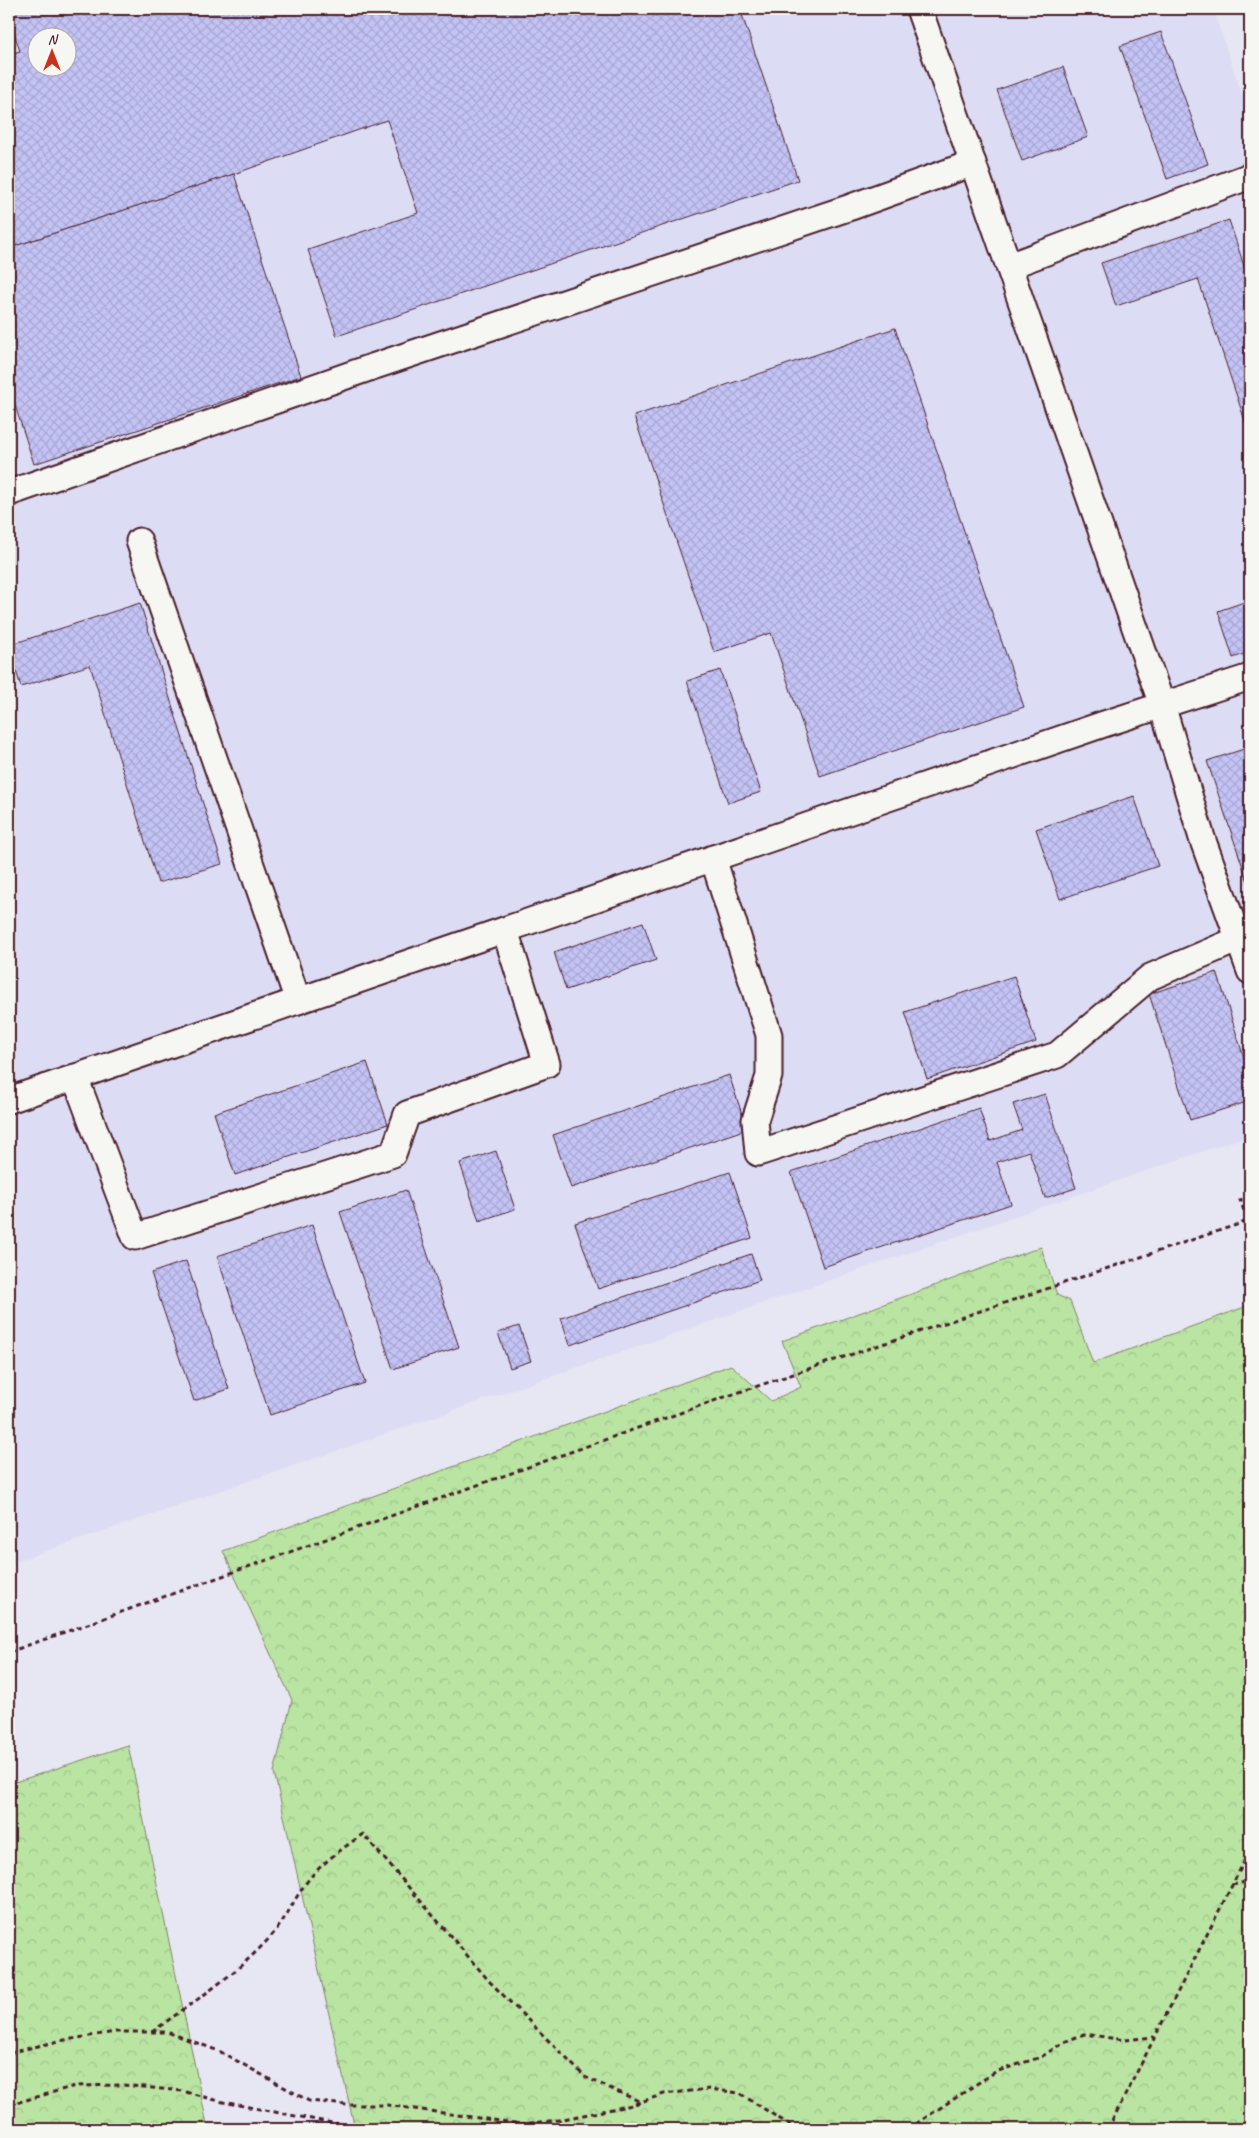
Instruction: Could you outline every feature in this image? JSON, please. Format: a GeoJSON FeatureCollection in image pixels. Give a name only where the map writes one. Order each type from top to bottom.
{"type":"FeatureCollection","features":[{"type":"Feature","properties":{"kind":"street"},"geometry":{"type":"LineString","coordinates":[[919,9],[1162,705],[1202,838],[1250,971]]}},
{"type":"Feature","properties":{"kind":"street"},"geometry":{"type":"LineString","coordinates":[[9,494],[372,366],[851,207],[972,163]]}},
{"type":"Feature","properties":{"kind":"street"},"geometry":{"type":"LineString","coordinates":[[1009,266],[1250,176]]}},
{"type":"Feature","properties":{"kind":"street"},"geometry":{"type":"LineString","coordinates":[[139,541],[298,1001]]}},
{"type":"Feature","properties":{"kind":"street"},"geometry":{"type":"LineString","coordinates":[[9,1100],[1162,705],[1250,677]]}},
{"type":"Feature","properties":{"kind":"street"},"geometry":{"type":"LineString","coordinates":[[714,858],[769,1035],[769,1076],[755,1120],[758,1152],[1057,1055],[1150,977],[1239,939]]}},
{"type":"Feature","properties":{"kind":"street"},"geometry":{"type":"LineString","coordinates":[[75,1077],[135,1237],[393,1154],[407,1114],[547,1064],[505,930]]}},
{"type":"Feature","properties":{"kind":"path"},"geometry":{"type":"LineString","coordinates":[[9,1652],[722,1398],[1248,1221],[1240,1200],[1250,1197]]}},
{"type":"Feature","properties":{"kind":"path"},"geometry":{"type":"LineString","coordinates":[[151,2032],[257,1952],[275,1932],[305,1884],[325,1861],[363,1834],[490,1982],[585,2077],[641,2102]]}},
{"type":"Feature","properties":{"kind":"path"},"geometry":{"type":"LineString","coordinates":[[1108,2129],[1250,1850]]}},
{"type":"Feature","properties":{"kind":"path"},"geometry":{"type":"LineString","coordinates":[[1232,1885],[1250,1881]]}},
{"type":"Feature","properties":{"kind":"path"},"geometry":{"type":"LineString","coordinates":[[9,2053],[59,2041],[115,2032],[167,2032],[219,2051],[309,2101],[347,2106],[387,2105],[521,2124],[559,2120],[641,2102],[664,2094],[709,2089],[739,2093],[796,2129]]}},
{"type":"Feature","properties":{"kind":"path"},"geometry":{"type":"LineString","coordinates":[[908,2129],[995,2072],[1041,2057],[1064,2042],[1084,2034],[1125,2040],[1155,2037]]}},
{"type":"Feature","properties":{"kind":"path"},"geometry":{"type":"LineString","coordinates":[[9,2105],[75,2086],[123,2085],[182,2091],[232,2104],[332,2123],[382,2129]]}},
{"type":"Feature","properties":{"kind":"shaded area"},"geometry":{"type":"Polygon","coordinates":[[[9,9],[1213,9],[1250,118],[1250,1135],[9,1564],[9,9]]]}},
{"type":"Feature","properties":{"kind":"green space"},"geometry":{"type":"Polygon","coordinates":[[[1041,1247],[1057,1295],[1070,1301],[1093,1363],[1250,1305],[1250,2129],[355,2129],[274,1772],[292,1700],[223,1551],[731,1365],[771,1401],[801,1387],[782,1341],[1041,1247]]]}},
{"type":"Feature","properties":{"kind":"green space"},"geometry":{"type":"Polygon","coordinates":[[[128,1745],[208,2129],[9,2129],[9,1784],[128,1745]]]}},
{"type":"Feature","properties":{"kind":"building"},"geometry":{"type":"Polygon","coordinates":[[[9,9],[740,9],[798,180],[337,336],[308,250],[418,213],[387,120],[234,174],[9,248],[9,54],[20,51],[9,18],[9,9]]]}},
{"type":"Feature","properties":{"kind":"building"},"geometry":{"type":"Polygon","coordinates":[[[1161,32],[1208,164],[1167,179],[1120,46],[1161,32]]]}},
{"type":"Feature","properties":{"kind":"building"},"geometry":{"type":"Polygon","coordinates":[[[1063,67],[1088,137],[1022,161],[997,90],[1063,67]]]}},
{"type":"Feature","properties":{"kind":"building"},"geometry":{"type":"Polygon","coordinates":[[[234,174],[301,376],[34,464],[9,387],[9,248],[234,174]]]}},
{"type":"Feature","properties":{"kind":"building"},"geometry":{"type":"Polygon","coordinates":[[[1229,220],[1250,284],[1250,436],[1198,279],[1116,306],[1101,263],[1229,220]]]}},
{"type":"Feature","properties":{"kind":"building"},"geometry":{"type":"Polygon","coordinates":[[[895,328],[1024,707],[820,776],[771,633],[714,652],[634,416],[895,328]]]}},
{"type":"Feature","properties":{"kind":"building"},"geometry":{"type":"Polygon","coordinates":[[[1250,600],[1250,652],[1233,658],[1218,611],[1250,600]]]}},
{"type":"Feature","properties":{"kind":"building"},"geometry":{"type":"Polygon","coordinates":[[[140,603],[222,864],[158,883],[90,665],[21,687],[9,647],[9,645],[140,603]]]}},
{"type":"Feature","properties":{"kind":"building"},"geometry":{"type":"Polygon","coordinates":[[[720,670],[761,792],[728,803],[687,681],[720,670]]]}},
{"type":"Feature","properties":{"kind":"building"},"geometry":{"type":"Polygon","coordinates":[[[1250,747],[1250,888],[1207,761],[1250,747]]]}},
{"type":"Feature","properties":{"kind":"building"},"geometry":{"type":"Polygon","coordinates":[[[1134,796],[1158,866],[1060,899],[1036,829],[1134,796]]]}},
{"type":"Feature","properties":{"kind":"building"},"geometry":{"type":"Polygon","coordinates":[[[643,922],[656,960],[566,990],[554,952],[643,922]]]}},
{"type":"Feature","properties":{"kind":"building"},"geometry":{"type":"Polygon","coordinates":[[[1217,972],[1250,1077],[1250,1101],[1190,1120],[1149,994],[1217,972]]]}},
{"type":"Feature","properties":{"kind":"building"},"geometry":{"type":"Polygon","coordinates":[[[1014,976],[1036,1042],[927,1079],[905,1012],[1014,976]]]}},
{"type":"Feature","properties":{"kind":"building"},"geometry":{"type":"Polygon","coordinates":[[[367,1062],[388,1124],[235,1175],[214,1113],[367,1062]]]}},
{"type":"Feature","properties":{"kind":"building"},"geometry":{"type":"Polygon","coordinates":[[[729,1075],[747,1129],[571,1188],[553,1135],[729,1075]]]}},
{"type":"Feature","properties":{"kind":"building"},"geometry":{"type":"Polygon","coordinates":[[[1045,1094],[1076,1188],[1045,1198],[1029,1151],[997,1162],[1011,1204],[823,1267],[791,1172],[979,1108],[990,1141],[1022,1130],[1013,1104],[1045,1094]]]}},
{"type":"Feature","properties":{"kind":"building"},"geometry":{"type":"Polygon","coordinates":[[[496,1151],[515,1209],[479,1221],[460,1163],[496,1151]]]}},
{"type":"Feature","properties":{"kind":"building"},"geometry":{"type":"Polygon","coordinates":[[[730,1172],[752,1238],[598,1289],[575,1223],[730,1172]]]}},
{"type":"Feature","properties":{"kind":"building"},"geometry":{"type":"Polygon","coordinates":[[[406,1190],[459,1347],[393,1369],[340,1212],[406,1190]]]}},
{"type":"Feature","properties":{"kind":"building"},"geometry":{"type":"Polygon","coordinates":[[[312,1225],[365,1383],[270,1415],[217,1256],[312,1225]]]}},
{"type":"Feature","properties":{"kind":"building"},"geometry":{"type":"Polygon","coordinates":[[[751,1254],[760,1280],[570,1345],[561,1318],[751,1254]]]}},
{"type":"Feature","properties":{"kind":"building"},"geometry":{"type":"Polygon","coordinates":[[[186,1261],[229,1389],[194,1401],[151,1273],[186,1261]]]}},
{"type":"Feature","properties":{"kind":"building"},"geometry":{"type":"Polygon","coordinates":[[[519,1326],[531,1361],[510,1368],[498,1333],[519,1326]]]}}]}
